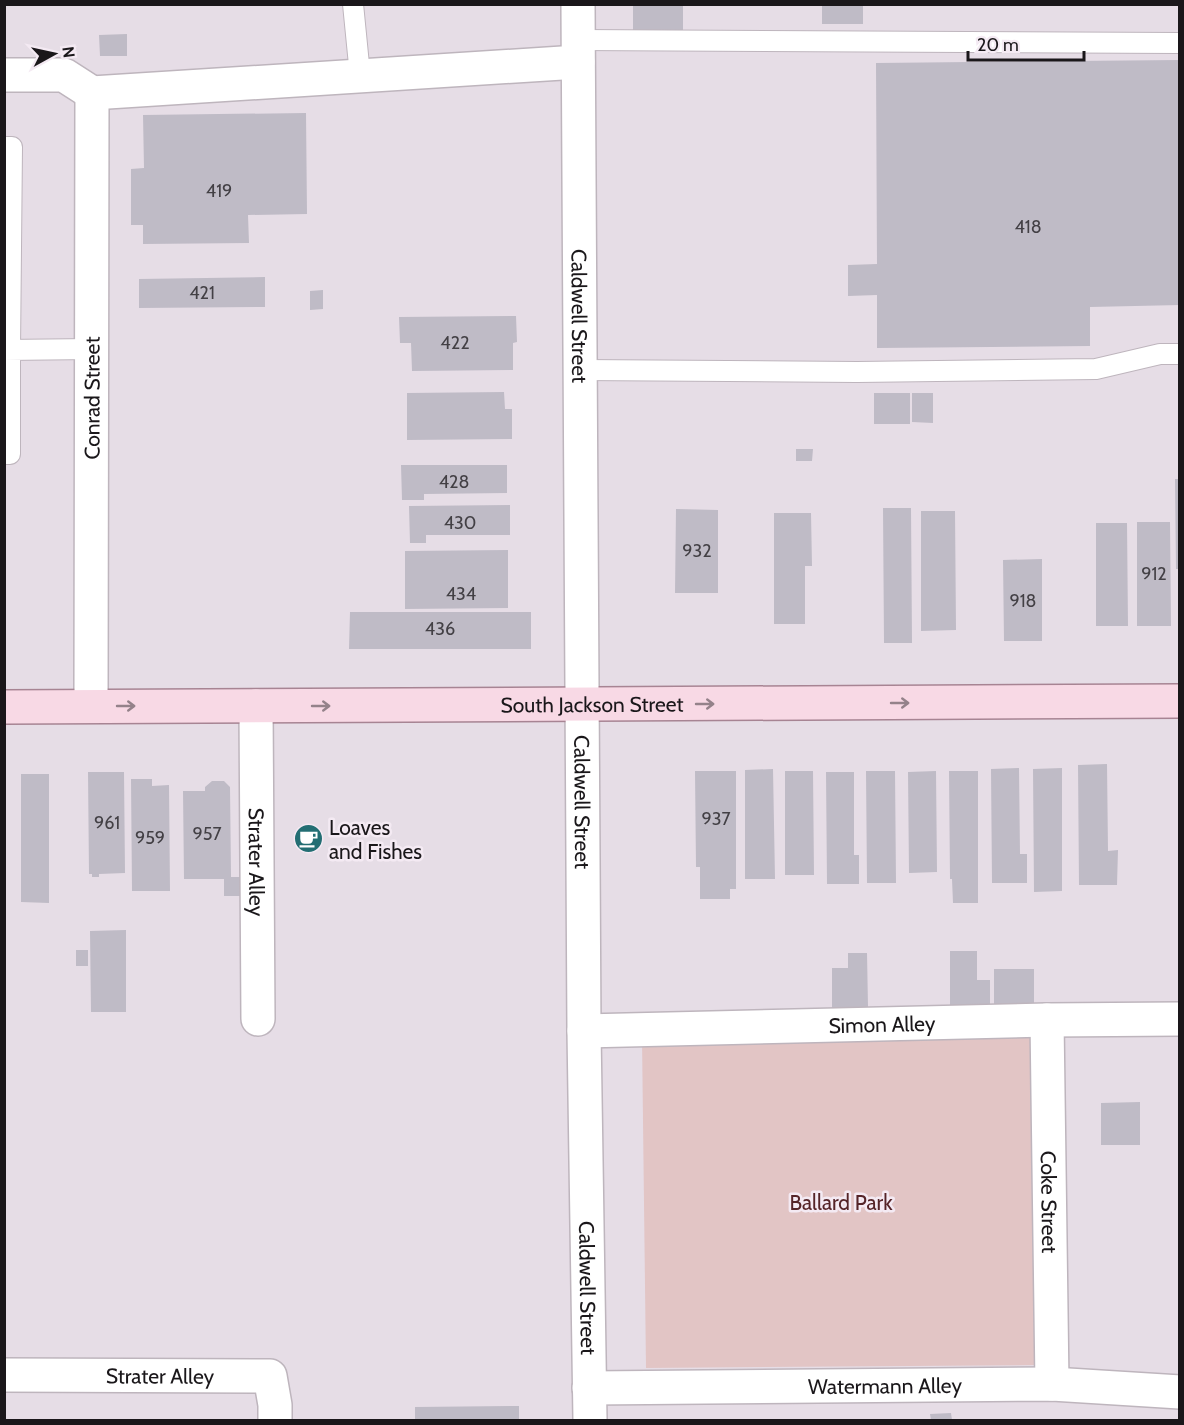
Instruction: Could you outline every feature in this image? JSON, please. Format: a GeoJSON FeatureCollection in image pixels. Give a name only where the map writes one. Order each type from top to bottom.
{"type":"FeatureCollection","features":[{"type":"Feature","properties":{"kind":"main road","name":"South Jackson Street"},"geometry":{"type":"LineString","coordinates":[[4,707],[1179,701]]}},
{"type":"Feature","properties":{"kind":"street","name":"Caldwell Street"},"geometry":{"type":"LineString","coordinates":[[578,4],[584,1031],[590,1420]]}},
{"type":"Feature","properties":{"kind":"street"},"geometry":{"type":"LineString","coordinates":[[4,75],[64,75],[92,93],[360,75],[578,51]]}},
{"type":"Feature","properties":{"kind":"street","name":"Conrad Street"},"geometry":{"type":"LineString","coordinates":[[91,706],[92,93]]}},
{"type":"Feature","properties":{"kind":"street","name":"Strater Alley"},"geometry":{"type":"LineString","coordinates":[[255,706],[258,1019]]}},
{"type":"Feature","properties":{"kind":"street","name":"Simon Alley"},"geometry":{"type":"LineString","coordinates":[[584,1031],[1179,1019]]}},
{"type":"Feature","properties":{"kind":"street","name":"Coke Street"},"geometry":{"type":"LineString","coordinates":[[1047,1020],[1052,1384]]}},
{"type":"Feature","properties":{"kind":"street","name":"Strater Alley"},"geometry":{"type":"LineString","coordinates":[[4,1375],[270,1377],[275,1420]]}},
{"type":"Feature","properties":{"kind":"street","name":"Watermann Alley"},"geometry":{"type":"LineString","coordinates":[[590,1388],[1052,1384],[1179,1392]]}},
{"type":"Feature","properties":{"kind":"lane"},"geometry":{"type":"LineString","coordinates":[[353,4],[360,75]]}},
{"type":"Feature","properties":{"kind":"lane"},"geometry":{"type":"LineString","coordinates":[[578,51],[1179,43]]}},
{"type":"Feature","properties":{"kind":"lane"},"geometry":{"type":"LineString","coordinates":[[4,147],[12,147],[7,350],[10,454],[4,454]]}},
{"type":"Feature","properties":{"kind":"lane"},"geometry":{"type":"LineString","coordinates":[[7,350],[93,349]]}},
{"type":"Feature","properties":{"kind":"lane"},"geometry":{"type":"LineString","coordinates":[[580,370],[857,372],[1096,369],[1160,354],[1179,354]]}},
{"type":"Feature","properties":{"kind":"green space","name":"Ballard Park"},"geometry":{"type":"Polygon","coordinates":[[[1035,1035],[1039,1365],[646,1368],[642,1038],[1035,1035]]]}},
{"type":"Feature","properties":{"kind":"building"},"geometry":{"type":"Polygon","coordinates":[[[633,4],[683,4],[683,30],[633,30],[633,4]]]}},
{"type":"Feature","properties":{"kind":"building"},"geometry":{"type":"Polygon","coordinates":[[[822,4],[863,4],[863,24],[822,24],[822,4]]]}},
{"type":"Feature","properties":{"kind":"building"},"geometry":{"type":"Polygon","coordinates":[[[127,34],[127,56],[100,56],[99,35],[127,34]]]}},
{"type":"Feature","properties":{"kind":"building"},"geometry":{"type":"Polygon","coordinates":[[[1180,60],[1180,305],[1090,307],[1090,346],[877,348],[877,295],[848,296],[848,265],[877,264],[876,63],[1180,60]]]}},
{"type":"Feature","properties":{"kind":"building"},"geometry":{"type":"Polygon","coordinates":[[[306,113],[307,214],[248,215],[249,243],[143,244],[143,225],[131,225],[131,169],[144,168],[143,115],[306,113]]]}},
{"type":"Feature","properties":{"kind":"building"},"geometry":{"type":"Polygon","coordinates":[[[265,277],[265,307],[139,308],[139,279],[265,277]]]}},
{"type":"Feature","properties":{"kind":"building"},"geometry":{"type":"Polygon","coordinates":[[[323,290],[323,309],[310,310],[310,291],[323,290]]]}},
{"type":"Feature","properties":{"kind":"building"},"geometry":{"type":"Polygon","coordinates":[[[516,316],[517,342],[513,343],[513,370],[412,371],[411,343],[400,343],[399,317],[516,316]]]}},
{"type":"Feature","properties":{"kind":"building"},"geometry":{"type":"Polygon","coordinates":[[[504,392],[505,409],[512,409],[512,439],[407,440],[407,393],[504,392]]]}},
{"type":"Feature","properties":{"kind":"building"},"geometry":{"type":"Polygon","coordinates":[[[874,393],[910,393],[910,424],[874,424],[874,393]]]}},
{"type":"Feature","properties":{"kind":"building"},"geometry":{"type":"Polygon","coordinates":[[[912,393],[933,393],[933,423],[912,422],[912,393]]]}},
{"type":"Feature","properties":{"kind":"building"},"geometry":{"type":"Polygon","coordinates":[[[796,449],[813,449],[812,461],[796,461],[796,449]]]}},
{"type":"Feature","properties":{"kind":"building"},"geometry":{"type":"Polygon","coordinates":[[[401,465],[507,465],[507,493],[424,494],[424,500],[402,500],[401,465]]]}},
{"type":"Feature","properties":{"kind":"building"},"geometry":{"type":"Polygon","coordinates":[[[1175,479],[1180,479],[1180,569],[1176,569],[1175,479]]]}},
{"type":"Feature","properties":{"kind":"building"},"geometry":{"type":"Polygon","coordinates":[[[510,505],[510,535],[426,535],[426,543],[410,543],[409,506],[510,505]]]}},
{"type":"Feature","properties":{"kind":"building"},"geometry":{"type":"Polygon","coordinates":[[[883,508],[911,508],[912,643],[884,643],[883,508]]]}},
{"type":"Feature","properties":{"kind":"building"},"geometry":{"type":"Polygon","coordinates":[[[676,509],[718,510],[718,593],[675,593],[676,509]]]}},
{"type":"Feature","properties":{"kind":"building"},"geometry":{"type":"Polygon","coordinates":[[[921,511],[955,511],[956,630],[921,631],[921,511]]]}},
{"type":"Feature","properties":{"kind":"building"},"geometry":{"type":"Polygon","coordinates":[[[774,513],[811,513],[812,566],[805,566],[805,624],[774,624],[774,513]]]}},
{"type":"Feature","properties":{"kind":"building"},"geometry":{"type":"Polygon","coordinates":[[[1137,522],[1170,522],[1171,626],[1137,626],[1137,522]]]}},
{"type":"Feature","properties":{"kind":"building"},"geometry":{"type":"Polygon","coordinates":[[[1096,523],[1127,523],[1128,626],[1096,626],[1096,523]]]}},
{"type":"Feature","properties":{"kind":"building"},"geometry":{"type":"Polygon","coordinates":[[[508,550],[508,608],[405,609],[405,551],[508,550]]]}},
{"type":"Feature","properties":{"kind":"building"},"geometry":{"type":"Polygon","coordinates":[[[1042,559],[1042,641],[1004,641],[1003,560],[1042,559]]]}},
{"type":"Feature","properties":{"kind":"building"},"geometry":{"type":"Polygon","coordinates":[[[350,612],[531,612],[531,649],[349,649],[350,612]]]}},
{"type":"Feature","properties":{"kind":"building"},"geometry":{"type":"Polygon","coordinates":[[[1107,764],[1108,851],[1118,850],[1117,885],[1079,885],[1078,765],[1107,764]]]}},
{"type":"Feature","properties":{"kind":"building"},"geometry":{"type":"Polygon","coordinates":[[[1019,768],[1020,854],[1027,854],[1027,883],[992,883],[991,769],[1019,768]]]}},
{"type":"Feature","properties":{"kind":"building"},"geometry":{"type":"Polygon","coordinates":[[[1062,768],[1062,891],[1034,892],[1033,769],[1062,768]]]}},
{"type":"Feature","properties":{"kind":"building"},"geometry":{"type":"Polygon","coordinates":[[[773,769],[775,879],[745,879],[745,770],[773,769]]]}},
{"type":"Feature","properties":{"kind":"building"},"geometry":{"type":"Polygon","coordinates":[[[695,771],[736,771],[736,889],[730,889],[730,899],[700,899],[700,867],[696,867],[695,771]]]}},
{"type":"Feature","properties":{"kind":"building"},"geometry":{"type":"Polygon","coordinates":[[[785,771],[813,771],[814,875],[785,875],[785,771]]]}},
{"type":"Feature","properties":{"kind":"building"},"geometry":{"type":"Polygon","coordinates":[[[866,771],[895,771],[896,883],[867,883],[866,771]]]}},
{"type":"Feature","properties":{"kind":"building"},"geometry":{"type":"Polygon","coordinates":[[[936,771],[937,872],[909,873],[908,772],[936,771]]]}},
{"type":"Feature","properties":{"kind":"building"},"geometry":{"type":"Polygon","coordinates":[[[949,771],[978,771],[978,903],[953,903],[952,879],[950,879],[949,771]]]}},
{"type":"Feature","properties":{"kind":"building"},"geometry":{"type":"Polygon","coordinates":[[[88,772],[124,772],[125,873],[99,874],[99,877],[92,877],[92,874],[89,874],[88,772]]]}},
{"type":"Feature","properties":{"kind":"building"},"geometry":{"type":"Polygon","coordinates":[[[826,772],[854,772],[854,855],[859,855],[859,884],[827,884],[826,772]]]}},
{"type":"Feature","properties":{"kind":"building"},"geometry":{"type":"Polygon","coordinates":[[[21,774],[49,774],[49,903],[21,902],[21,774]]]}},
{"type":"Feature","properties":{"kind":"building"},"geometry":{"type":"Polygon","coordinates":[[[131,779],[152,779],[152,786],[169,785],[170,891],[132,891],[131,779]]]}},
{"type":"Feature","properties":{"kind":"building"},"geometry":{"type":"Polygon","coordinates":[[[212,781],[224,781],[230,787],[231,877],[240,877],[240,896],[224,896],[224,879],[184,879],[183,791],[205,791],[205,787],[212,781]]]}},
{"type":"Feature","properties":{"kind":"building"},"geometry":{"type":"Polygon","coordinates":[[[126,930],[126,1012],[91,1012],[90,931],[126,930]]]}},
{"type":"Feature","properties":{"kind":"building"},"geometry":{"type":"Polygon","coordinates":[[[76,950],[88,950],[88,966],[76,966],[76,950]]]}},
{"type":"Feature","properties":{"kind":"building"},"geometry":{"type":"Polygon","coordinates":[[[950,951],[977,951],[977,980],[990,980],[990,1011],[950,1011],[950,951]]]}},
{"type":"Feature","properties":{"kind":"building"},"geometry":{"type":"Polygon","coordinates":[[[848,953],[867,953],[868,1007],[832,1008],[832,968],[848,968],[848,953]]]}},
{"type":"Feature","properties":{"kind":"building"},"geometry":{"type":"Polygon","coordinates":[[[994,969],[1034,969],[1034,1007],[994,1007],[994,969]]]}},
{"type":"Feature","properties":{"kind":"building"},"geometry":{"type":"Polygon","coordinates":[[[1140,1102],[1140,1145],[1101,1145],[1101,1103],[1140,1102]]]}},
{"type":"Feature","properties":{"kind":"building"},"geometry":{"type":"Polygon","coordinates":[[[519,1406],[519,1420],[415,1420],[415,1407],[519,1406]]]}},
{"type":"Feature","properties":{"kind":"building"},"geometry":{"type":"Polygon","coordinates":[[[951,1413],[952,1420],[931,1420],[930,1414],[951,1413]]]}},
{"type":"Feature","properties":{"kind":"place","name":"Loaves and Fishes"},"geometry":{"type":"Point","coordinates":[308,839]}}]}
